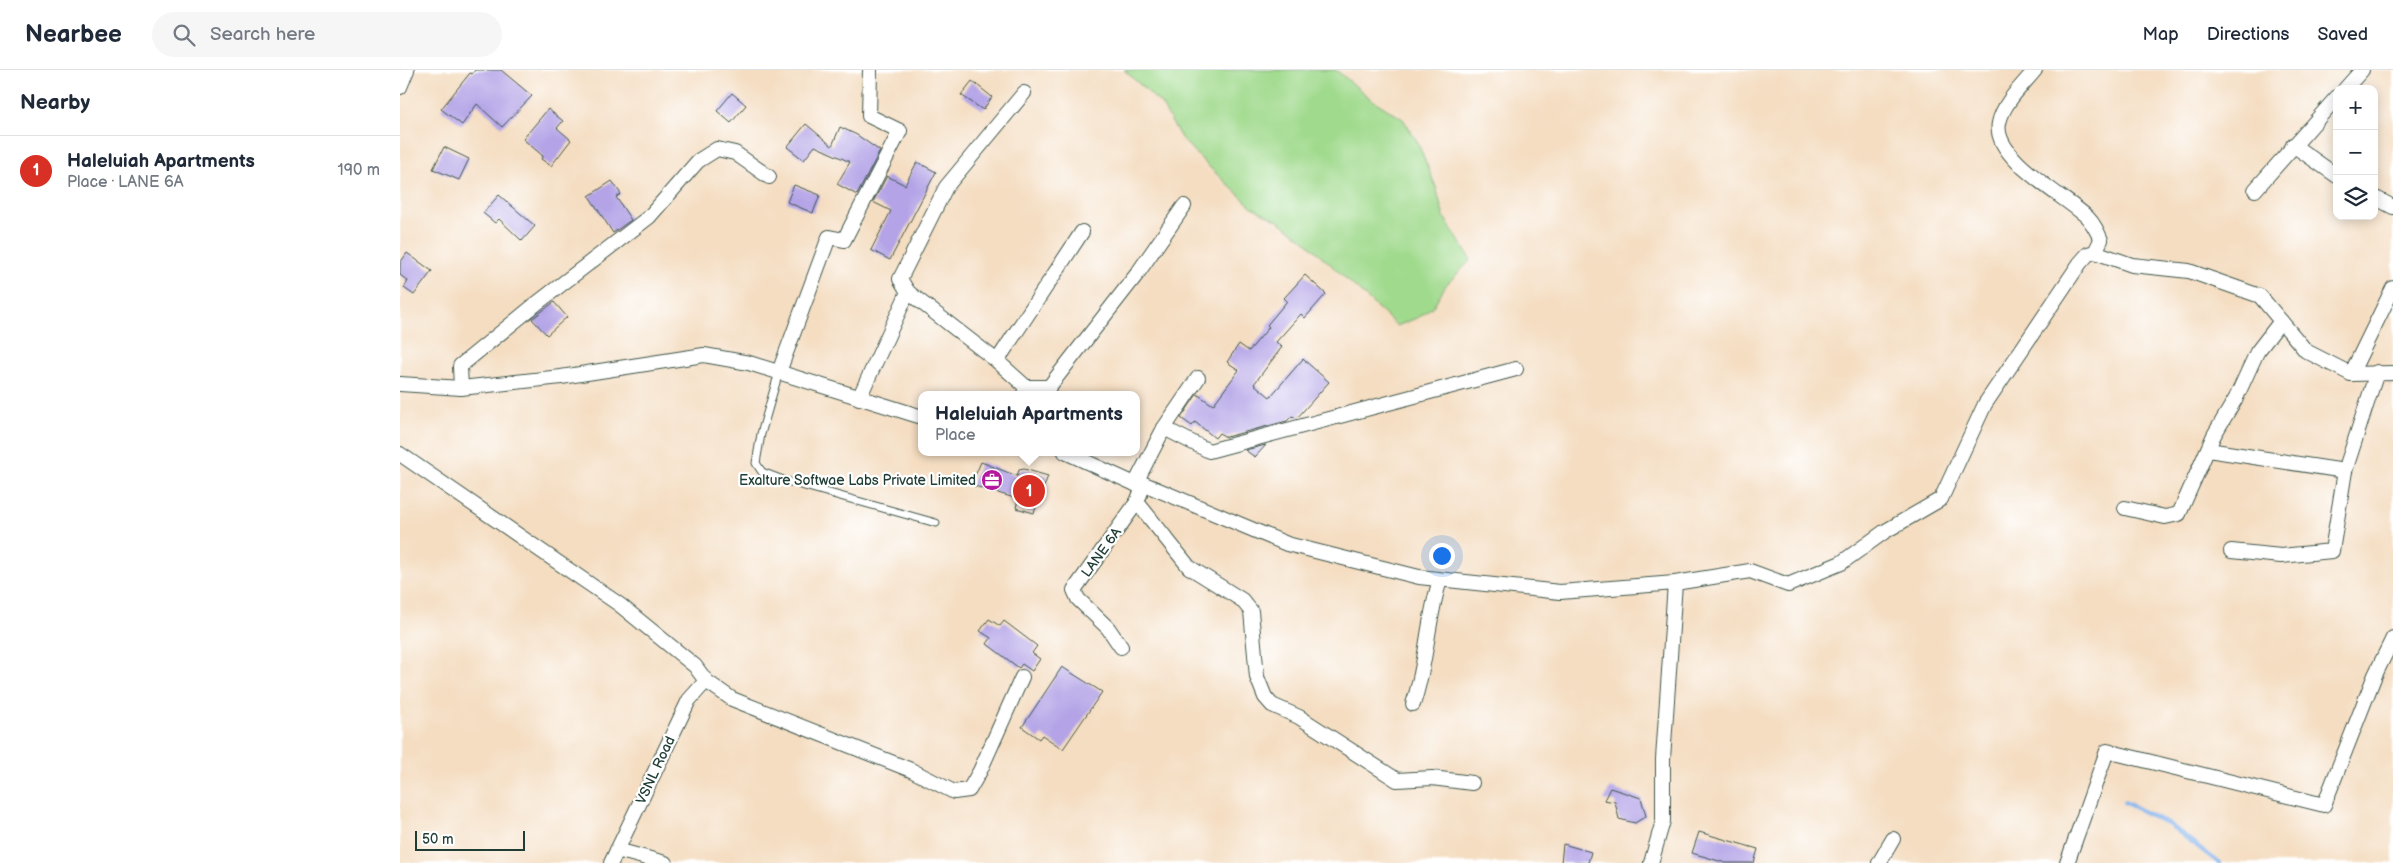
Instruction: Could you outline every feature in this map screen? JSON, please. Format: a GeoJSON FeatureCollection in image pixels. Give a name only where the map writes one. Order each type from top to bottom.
{"type":"FeatureCollection","features":[{"type":"Feature","properties":{"kind":"street"},"geometry":{"type":"LineString","coordinates":[[400,86],[407,70]]}},
{"type":"Feature","properties":{"kind":"street"},"geometry":{"type":"LineString","coordinates":[[779,372],[829,237],[844,240],[900,130],[869,116],[870,70]]}},
{"type":"Feature","properties":{"kind":"street"},"geometry":{"type":"LineString","coordinates":[[2035,70],[2005,108],[1998,124],[1999,139],[2007,151],[2086,217],[2096,228],[2101,240],[2095,252]]}},
{"type":"Feature","properties":{"kind":"street"},"geometry":{"type":"LineString","coordinates":[[2348,85],[2362,70]]}},
{"type":"Feature","properties":{"kind":"street"},"geometry":{"type":"LineString","coordinates":[[1024,94],[946,187],[900,279],[908,292],[997,361],[1025,391],[1049,387],[1137,274],[1184,206]]}},
{"type":"Feature","properties":{"kind":"street"},"geometry":{"type":"LineString","coordinates":[[2255,190],[2333,101]]}},
{"type":"Feature","properties":{"kind":"street"},"geometry":{"type":"LineString","coordinates":[[2294,145],[2336,175]]}},
{"type":"Feature","properties":{"kind":"street"},"geometry":{"type":"LineString","coordinates":[[461,388],[460,366],[649,217],[698,161],[717,149],[735,153],[769,178]]}},
{"type":"Feature","properties":{"kind":"street"},"geometry":{"type":"LineString","coordinates":[[2378,199],[2393,207]]}},
{"type":"Feature","properties":{"kind":"street"},"geometry":{"type":"LineString","coordinates":[[997,361],[1082,232]]}},
{"type":"Feature","properties":{"kind":"street"},"geometry":{"type":"LineString","coordinates":[[1074,456],[1287,544],[1419,577],[1560,592],[1675,583],[1750,571],[1788,585],[1841,563],[1884,532],[1941,499],[1985,404],[2080,263],[2088,254],[2095,252],[2132,265],[2189,271],[2260,296],[2306,352],[2351,374],[2393,373]]}},
{"type":"Feature","properties":{"kind":"street"},"geometry":{"type":"LineString","coordinates":[[2351,374],[2393,288]]}},
{"type":"Feature","properties":{"kind":"street"},"geometry":{"type":"LineString","coordinates":[[859,398],[908,292]]}},
{"type":"Feature","properties":{"kind":"street"},"geometry":{"type":"LineString","coordinates":[[2125,508],[2165,517],[2179,514],[2208,450],[2257,352],[2281,320]]}},
{"type":"Feature","properties":{"kind":"street"},"geometry":{"type":"LineString","coordinates":[[400,384],[461,388],[561,377],[704,355],[749,363],[918,415]]}},
{"type":"Feature","properties":{"kind":"street"},"geometry":{"type":"LineString","coordinates":[[1164,428],[1209,450],[1516,369]]}},
{"type":"Feature","properties":{"kind":"street"},"geometry":{"type":"LineString","coordinates":[[2231,551],[2281,556],[2332,551],[2344,470],[2377,372]]}},
{"type":"Feature","properties":{"kind":"street"},"geometry":{"type":"LineString","coordinates":[[1198,378],[1164,428],[1139,484],[1137,502],[1189,567],[1242,600],[1250,611],[1257,677],[1265,697],[1272,705],[1300,716],[1397,780],[1432,778],[1472,783]]}},
{"type":"Feature","properties":{"kind":"street"},"geometry":{"type":"LineString","coordinates":[[2208,450],[2344,470]]}},
{"type":"Feature","properties":{"kind":"street"},"geometry":{"type":"LineString","coordinates":[[400,454],[620,605],[695,666],[706,681],[732,699],[911,770],[954,792],[969,790],[980,771],[1022,677]]}},
{"type":"Feature","properties":{"kind":"street","name":"LANE 6A"},"geometry":{"type":"LineString","coordinates":[[1121,647],[1108,628],[1078,600],[1074,590],[1137,502]]}},
{"type":"Feature","properties":{"kind":"street"},"geometry":{"type":"LineString","coordinates":[[1413,704],[1419,688],[1432,606],[1440,580]]}},
{"type":"Feature","properties":{"kind":"street"},"geometry":{"type":"LineString","coordinates":[[1651,863],[1663,821],[1663,759],[1675,583]]}},
{"type":"Feature","properties":{"kind":"street"},"geometry":{"type":"LineString","coordinates":[[2067,863],[2107,751],[2324,805],[2375,675],[2393,638]]}},
{"type":"Feature","properties":{"kind":"street","name":"VSNL Road"},"geometry":{"type":"LineString","coordinates":[[611,863],[689,700],[706,681]]}},
{"type":"Feature","properties":{"kind":"street"},"geometry":{"type":"LineString","coordinates":[[1879,863],[1893,839]]}},
{"type":"Feature","properties":{"kind":"street"},"geometry":{"type":"LineString","coordinates":[[617,850],[665,863]]}},
{"type":"Feature","properties":{"kind":"lane"},"geometry":{"type":"LineString","coordinates":[[779,372],[761,434],[756,464],[762,472],[783,480],[936,523]]}},
{"type":"Feature","properties":{"kind":"green space"},"geometry":{"type":"Polygon","coordinates":[[[1124,70],[1336,70],[1371,99],[1403,119],[1417,141],[1436,187],[1444,217],[1471,260],[1446,285],[1433,306],[1419,317],[1397,326],[1303,239],[1278,221],[1252,207],[1205,163],[1181,138],[1161,104],[1124,70]]]}},
{"type":"Feature","properties":{"kind":"building"},"geometry":{"type":"Polygon","coordinates":[[[475,70],[501,70],[532,96],[502,127],[477,104],[462,125],[441,109],[470,73],[472,74],[475,70]]]}},
{"type":"Feature","properties":{"kind":"building"},"geometry":{"type":"Polygon","coordinates":[[[972,81],[992,97],[983,110],[961,95],[972,81]]]}},
{"type":"Feature","properties":{"kind":"building"},"geometry":{"type":"Polygon","coordinates":[[[732,93],[746,105],[731,123],[717,111],[732,93]]]}},
{"type":"Feature","properties":{"kind":"building"},"geometry":{"type":"Polygon","coordinates":[[[548,109],[563,121],[557,128],[571,140],[551,166],[541,159],[543,156],[523,139],[548,109]]]}},
{"type":"Feature","properties":{"kind":"building"},"geometry":{"type":"Polygon","coordinates":[[[806,124],[832,146],[840,127],[857,135],[880,151],[857,195],[837,184],[850,162],[815,146],[804,160],[787,147],[806,124]]]}},
{"type":"Feature","properties":{"kind":"building"},"geometry":{"type":"Polygon","coordinates":[[[444,147],[469,159],[459,180],[433,169],[444,147]]]}},
{"type":"Feature","properties":{"kind":"building"},"geometry":{"type":"Polygon","coordinates":[[[917,162],[936,172],[890,260],[871,250],[891,211],[873,202],[887,176],[905,185],[917,162]]]}},
{"type":"Feature","properties":{"kind":"building"},"geometry":{"type":"Polygon","coordinates":[[[612,181],[621,194],[616,197],[631,220],[613,233],[589,196],[612,181]]]}},
{"type":"Feature","properties":{"kind":"building"},"geometry":{"type":"Polygon","coordinates":[[[794,185],[820,195],[813,213],[787,202],[794,185]]]}},
{"type":"Feature","properties":{"kind":"building"},"geometry":{"type":"Polygon","coordinates":[[[499,195],[535,226],[522,241],[499,219],[495,223],[483,213],[499,195]]]}},
{"type":"Feature","properties":{"kind":"building"},"geometry":{"type":"Polygon","coordinates":[[[407,253],[432,271],[414,295],[404,288],[408,281],[400,275],[400,263],[407,253]]]}},
{"type":"Feature","properties":{"kind":"building"},"geometry":{"type":"Polygon","coordinates":[[[1305,275],[1326,294],[1305,318],[1301,314],[1276,342],[1282,347],[1254,384],[1270,397],[1303,359],[1329,382],[1297,418],[1292,416],[1287,421],[1226,437],[1219,433],[1215,438],[1195,422],[1192,426],[1181,418],[1197,394],[1213,405],[1239,370],[1227,362],[1239,344],[1249,351],[1287,301],[1284,298],[1305,275]]]}},
{"type":"Feature","properties":{"kind":"building"},"geometry":{"type":"Polygon","coordinates":[[[554,302],[567,317],[547,335],[532,319],[554,302]]]}},
{"type":"Feature","properties":{"kind":"building"},"geometry":{"type":"Polygon","coordinates":[[[1266,445],[1255,457],[1245,450],[1266,445]]]}},
{"type":"Feature","properties":{"kind":"building"},"geometry":{"type":"Polygon","coordinates":[[[981,462],[1017,476],[1019,470],[1024,469],[1048,476],[1034,513],[1016,508],[1018,499],[971,485],[981,462]]]}},
{"type":"Feature","properties":{"kind":"building"},"geometry":{"type":"Polygon","coordinates":[[[989,619],[1000,626],[1004,621],[1037,646],[1032,653],[1040,659],[1032,671],[1022,664],[1019,668],[987,644],[991,638],[980,631],[989,619]]]}},
{"type":"Feature","properties":{"kind":"building"},"geometry":{"type":"Polygon","coordinates":[[[1062,667],[1102,692],[1063,749],[1042,735],[1039,739],[1022,727],[1062,667]]]}},
{"type":"Feature","properties":{"kind":"building"},"geometry":{"type":"Polygon","coordinates":[[[1610,788],[1641,798],[1646,816],[1635,823],[1619,819],[1615,802],[1604,800],[1610,788]]]}},
{"type":"Feature","properties":{"kind":"building"},"geometry":{"type":"Polygon","coordinates":[[[1699,832],[1758,849],[1754,863],[1726,863],[1692,853],[1699,832]]]}},
{"type":"Feature","properties":{"kind":"building"},"geometry":{"type":"Polygon","coordinates":[[[1563,844],[1591,852],[1588,863],[1561,863],[1563,844]]]}},
{"type":"Feature","properties":{"kind":"waterway"},"geometry":{"type":"LineString","coordinates":[[2124,802],[2170,825],[2219,863]]}},
{"type":"Feature","properties":{"kind":"place","name":"Exalture Softwae Labs Private Limited"},"geometry":{"type":"Point","coordinates":[992,480]}},
{"type":"Feature","properties":{"kind":"place","name":"Haleluiah Apartments"},"geometry":{"type":"Point","coordinates":[1029,491]}}]}
